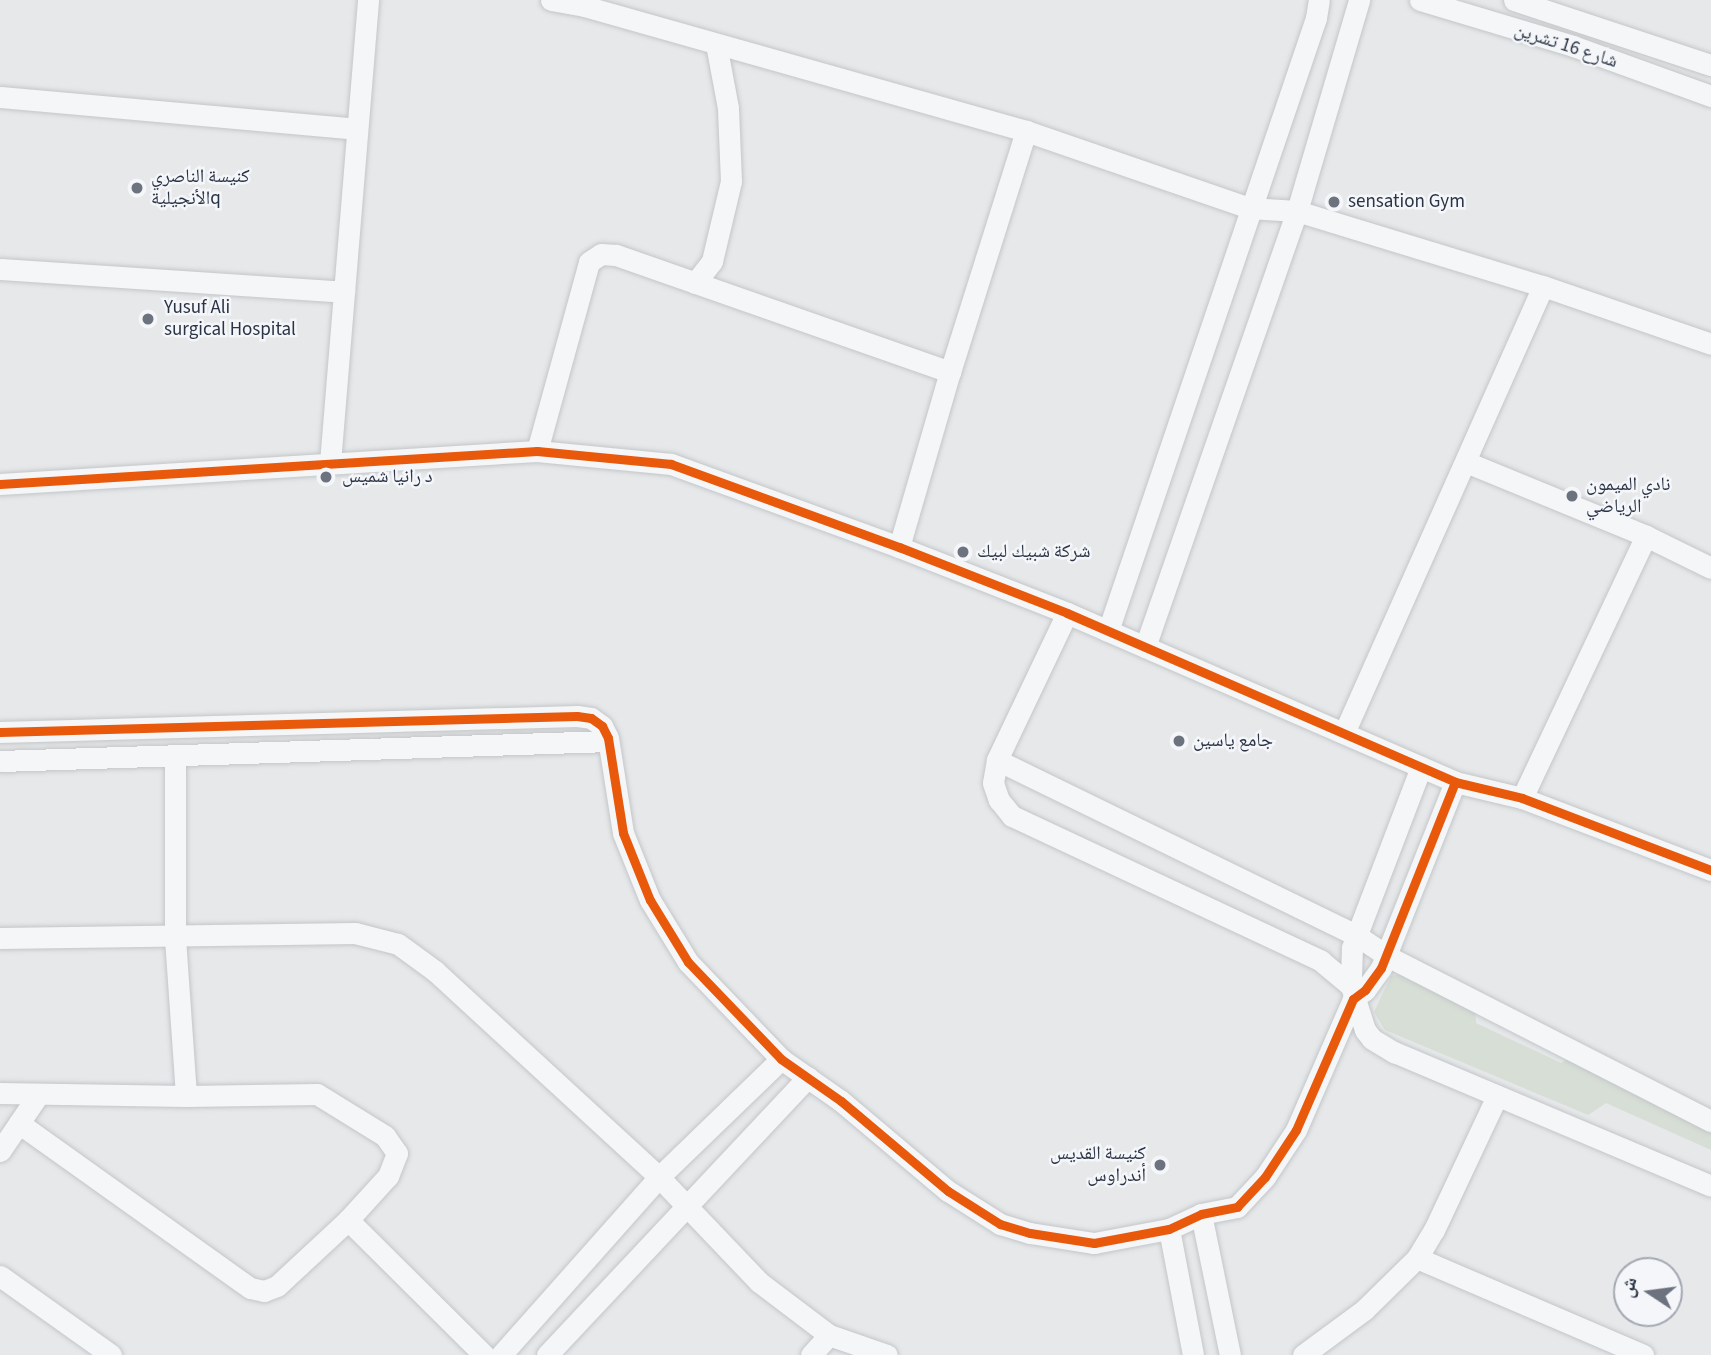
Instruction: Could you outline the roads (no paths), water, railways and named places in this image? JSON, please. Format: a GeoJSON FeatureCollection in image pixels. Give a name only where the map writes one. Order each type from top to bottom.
{"type":"FeatureCollection","features":[{"type":"Feature","properties":{"kind":"street"},"geometry":{"type":"LineString","coordinates":[[330,463],[368,0]]}},
{"type":"Feature","properties":{"kind":"street"},"geometry":{"type":"LineString","coordinates":[[551,0],[1026,131],[1249,208],[1297,211],[1543,286],[1711,344]]}},
{"type":"Feature","properties":{"kind":"street"},"geometry":{"type":"LineString","coordinates":[[1108,631],[1249,208],[1316,19],[1319,0]]}},
{"type":"Feature","properties":{"kind":"street"},"geometry":{"type":"LineString","coordinates":[[1145,647],[1297,211],[1359,0]]}},
{"type":"Feature","properties":{"kind":"street","name":"شارع 16 تشرين"},"geometry":{"type":"LineString","coordinates":[[1420,0],[1573,46],[1711,96]]}},
{"type":"Feature","properties":{"kind":"street","name":"شارع 16 تشرين"},"geometry":{"type":"LineString","coordinates":[[1514,0],[1711,65]]}},
{"type":"Feature","properties":{"kind":"street"},"geometry":{"type":"LineString","coordinates":[[695,283],[712,261],[731,181],[728,108],[716,44]]}},
{"type":"Feature","properties":{"kind":"street"},"geometry":{"type":"LineString","coordinates":[[1,103],[358,128]]}},
{"type":"Feature","properties":{"kind":"street"},"geometry":{"type":"LineString","coordinates":[[899,547],[950,372],[1026,131]]}},
{"type":"Feature","properties":{"kind":"street"},"geometry":{"type":"LineString","coordinates":[[537,451],[589,262],[601,254],[616,255],[950,372]]}},
{"type":"Feature","properties":{"kind":"street"},"geometry":{"type":"LineString","coordinates":[[0,270],[344,292]]}},
{"type":"Feature","properties":{"kind":"street"},"geometry":{"type":"LineString","coordinates":[[1344,733],[1543,286]]}},
{"type":"Feature","properties":{"kind":"street"},"geometry":{"type":"LineString","coordinates":[[0,484],[537,451],[671,464],[1067,612],[1455,782],[1522,798],[1711,870]]}},
{"type":"Feature","properties":{"kind":"street"},"geometry":{"type":"LineString","coordinates":[[1466,462],[1646,536],[1711,568]]}},
{"type":"Feature","properties":{"kind":"street"},"geometry":{"type":"LineString","coordinates":[[1522,798],[1646,536]]}},
{"type":"Feature","properties":{"kind":"street"},"geometry":{"type":"LineString","coordinates":[[1067,612],[997,760],[993,783],[999,800],[1012,816],[1321,961],[1352,992]]}},
{"type":"Feature","properties":{"kind":"street"},"geometry":{"type":"LineString","coordinates":[[0,732],[577,716],[590,718],[601,726],[608,741],[623,833],[650,900],[688,962],[781,1059],[808,1077],[948,1191],[1000,1224],[1030,1233],[1094,1243],[1169,1230],[1200,1214],[1237,1207],[1265,1177],[1296,1130],[1352,992],[1374,979],[1387,956],[1455,782]]}},
{"type":"Feature","properties":{"kind":"street"},"geometry":{"type":"LineString","coordinates":[[0,761],[608,741]]}},
{"type":"Feature","properties":{"kind":"street"},"geometry":{"type":"LineString","coordinates":[[175,757],[175,938],[186,1096]]}},
{"type":"Feature","properties":{"kind":"street"},"geometry":{"type":"LineString","coordinates":[[997,760],[1356,935],[1387,956],[1711,1121]]}},
{"type":"Feature","properties":{"kind":"street"},"geometry":{"type":"LineString","coordinates":[[1422,767],[1356,935],[1350,960],[1352,992],[1365,1030],[1378,1044],[1711,1186]]}},
{"type":"Feature","properties":{"kind":"street"},"geometry":{"type":"LineString","coordinates":[[0,938],[175,938],[355,933],[398,944],[435,971],[659,1177],[759,1282],[830,1335],[887,1355]]}},
{"type":"Feature","properties":{"kind":"street"},"geometry":{"type":"LineString","coordinates":[[501,1355],[659,1177],[781,1059]]}},
{"type":"Feature","properties":{"kind":"street"},"geometry":{"type":"LineString","coordinates":[[547,1355],[808,1077]]}},
{"type":"Feature","properties":{"kind":"street"},"geometry":{"type":"LineString","coordinates":[[0,1093],[186,1096],[317,1094],[385,1136],[397,1153],[388,1176],[348,1220],[277,1286],[264,1291],[250,1287],[19,1123]]}},
{"type":"Feature","properties":{"kind":"street"},"geometry":{"type":"LineString","coordinates":[[0,1151],[38,1095]]}},
{"type":"Feature","properties":{"kind":"street"},"geometry":{"type":"LineString","coordinates":[[1303,1355],[1364,1310],[1418,1258],[1434,1230],[1497,1096]]}},
{"type":"Feature","properties":{"kind":"street"},"geometry":{"type":"LineString","coordinates":[[1200,1214],[1230,1355]]}},
{"type":"Feature","properties":{"kind":"street"},"geometry":{"type":"LineString","coordinates":[[348,1220],[484,1355]]}},
{"type":"Feature","properties":{"kind":"street"},"geometry":{"type":"LineString","coordinates":[[1169,1230],[1193,1355]]}},
{"type":"Feature","properties":{"kind":"street"},"geometry":{"type":"LineString","coordinates":[[1418,1258],[1643,1355]]}},
{"type":"Feature","properties":{"kind":"street"},"geometry":{"type":"LineString","coordinates":[[0,1276],[111,1355]]}},
{"type":"Feature","properties":{"kind":"street"},"geometry":{"type":"LineString","coordinates":[[811,1355],[830,1335]]}},
{"type":"Feature","properties":{"kind":"place","name":"كنيسة الناصري الأنجيليةq"},"geometry":{"type":"Point","coordinates":[137,188]}},
{"type":"Feature","properties":{"kind":"place","name":"sensation Gym"},"geometry":{"type":"Point","coordinates":[1334,202]}},
{"type":"Feature","properties":{"kind":"place","name":"Yusuf Ali surgical Hospital"},"geometry":{"type":"Point","coordinates":[148,319]}},
{"type":"Feature","properties":{"kind":"place","name":"د رانيا شميس"},"geometry":{"type":"Point","coordinates":[326,477]}},
{"type":"Feature","properties":{"kind":"place","name":"نادي الميمون الرياضي"},"geometry":{"type":"Point","coordinates":[1572,496]}},
{"type":"Feature","properties":{"kind":"place","name":"شركة شبيك لبيك"},"geometry":{"type":"Point","coordinates":[963,552]}},
{"type":"Feature","properties":{"kind":"place","name":"جامع ياسين"},"geometry":{"type":"Point","coordinates":[1179,741]}},
{"type":"Feature","properties":{"kind":"place","name":"كنيسة القديس أندراوس"},"geometry":{"type":"Point","coordinates":[1160,1165]}}]}
